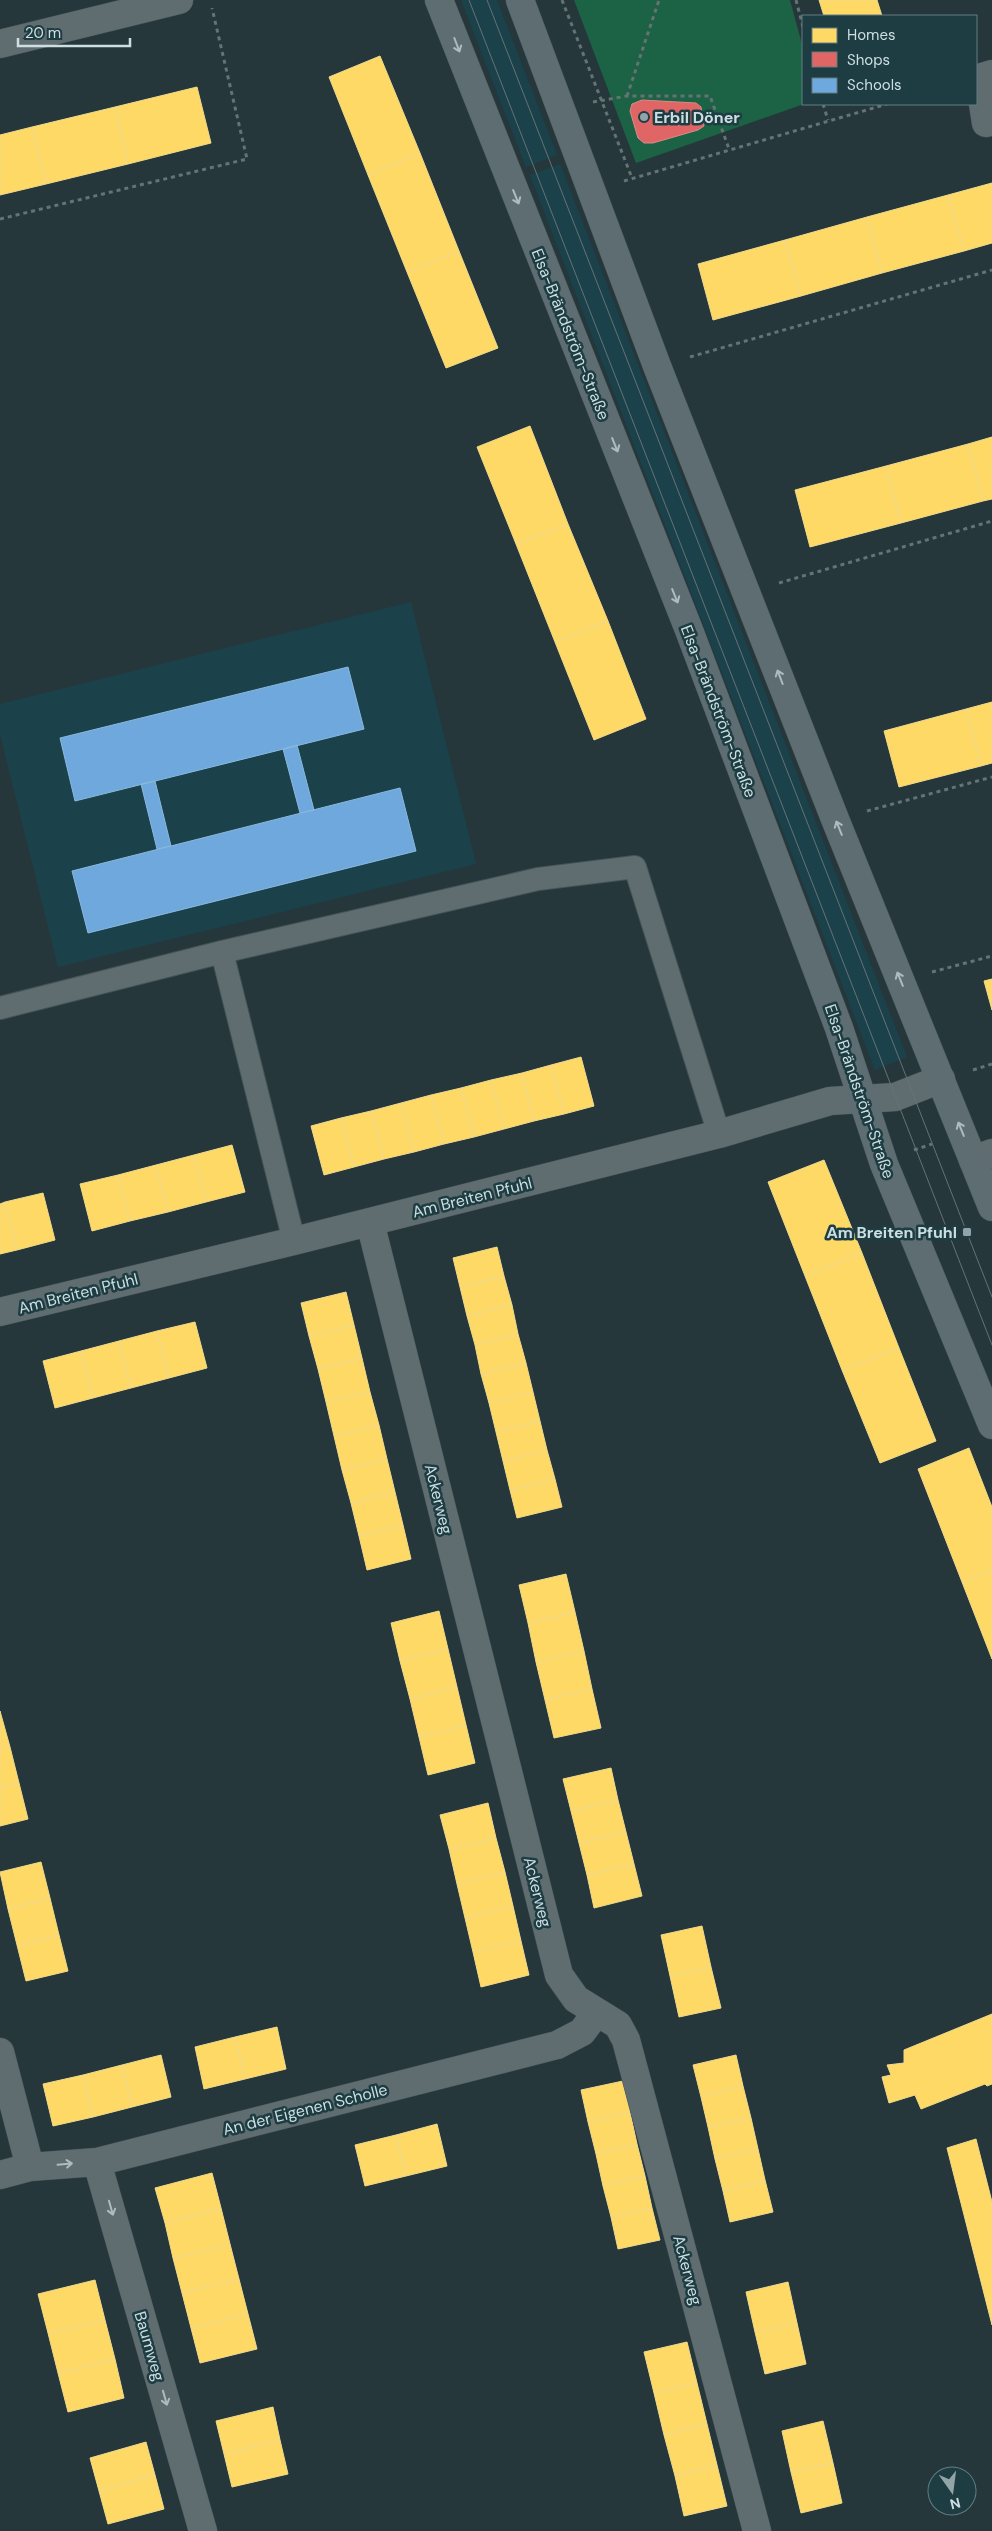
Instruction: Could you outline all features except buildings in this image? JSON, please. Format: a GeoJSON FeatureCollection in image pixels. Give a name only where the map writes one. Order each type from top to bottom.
{"type":"FeatureCollection","features":[{"type":"Feature","properties":{"kind":"street"},"geometry":{"type":"LineString","coordinates":[[0,44],[179,0]]}},
{"type":"Feature","properties":{"kind":"street","name":"Elsa-Brändström-Straße"},"geometry":{"type":"LineString","coordinates":[[439,0],[689,630],[839,1028],[884,1164],[992,1425]]}},
{"type":"Feature","properties":{"kind":"street"},"geometry":{"type":"LineString","coordinates":[[520,0],[657,366],[748,592],[835,819],[961,1130],[982,1156],[992,1207]]}},
{"type":"Feature","properties":{"kind":"street"},"geometry":{"type":"LineString","coordinates":[[986,123],[979,78],[992,74]]}},
{"type":"Feature","properties":{"kind":"street","name":"Am Breiten Pfuhl"},"geometry":{"type":"LineString","coordinates":[[0,1312],[294,1242],[719,1134],[830,1102],[895,1097],[941,1079]]}},
{"type":"Feature","properties":{"kind":"street","name":"Ackerweg"},"geometry":{"type":"LineString","coordinates":[[370,1222],[559,1975],[576,1999],[618,2025],[626,2040],[757,2531]]}},
{"type":"Feature","properties":{"kind":"street","name":"An der Eigenen Scholle"},"geometry":{"type":"LineString","coordinates":[[0,2175],[30,2168],[97,2162],[557,2045],[582,2032],[597,2012]]}},
{"type":"Feature","properties":{"kind":"street"},"geometry":{"type":"LineString","coordinates":[[0,2052],[30,2168]]}},
{"type":"Feature","properties":{"kind":"street","name":"Baumweg"},"geometry":{"type":"LineString","coordinates":[[97,2162],[203,2531]]}},
{"type":"Feature","properties":{"kind":"lane"},"geometry":{"type":"LineString","coordinates":[[0,1008],[222,952],[538,879],[635,867],[719,1134]]}},
{"type":"Feature","properties":{"kind":"lane"},"geometry":{"type":"LineString","coordinates":[[222,952],[294,1242]]}},
{"type":"Feature","properties":{"kind":"path"},"geometry":{"type":"LineString","coordinates":[[0,219],[247,159],[210,0]]}},
{"type":"Feature","properties":{"kind":"path"},"geometry":{"type":"LineString","coordinates":[[562,0],[632,178]]}},
{"type":"Feature","properties":{"kind":"path"},"geometry":{"type":"LineString","coordinates":[[627,96],[659,0]]}},
{"type":"Feature","properties":{"kind":"path"},"geometry":{"type":"LineString","coordinates":[[796,0],[802,23]]}},
{"type":"Feature","properties":{"kind":"path"},"geometry":{"type":"LineString","coordinates":[[560,108],[627,96],[710,96],[729,149]]}},
{"type":"Feature","properties":{"kind":"path"},"geometry":{"type":"LineString","coordinates":[[823,105],[828,120]]}},
{"type":"Feature","properties":{"kind":"path"},"geometry":{"type":"LineString","coordinates":[[590,190],[883,105]]}},
{"type":"Feature","properties":{"kind":"path"},"geometry":{"type":"LineString","coordinates":[[657,366],[992,270]]}},
{"type":"Feature","properties":{"kind":"path"},"geometry":{"type":"LineString","coordinates":[[748,592],[992,521]]}},
{"type":"Feature","properties":{"kind":"path"},"geometry":{"type":"LineString","coordinates":[[835,819],[992,777]]}},
{"type":"Feature","properties":{"kind":"path"},"geometry":{"type":"LineString","coordinates":[[902,983],[926,973],[992,956]]}},
{"type":"Feature","properties":{"kind":"path"},"geometry":{"type":"LineString","coordinates":[[884,1164],[900,1153],[932,1144],[947,1135],[961,1130]]}},
{"type":"Feature","properties":{"kind":"shaded area"},"geometry":{"type":"Polygon","coordinates":[[[461,0],[497,0],[557,155],[526,167],[461,0]]]}},
{"type":"Feature","properties":{"kind":"shaded area"},"geometry":{"type":"Polygon","coordinates":[[[560,164],[907,1057],[875,1070],[530,175],[560,164]]]}},
{"type":"Feature","properties":{"kind":"shaded area"},"geometry":{"type":"Polygon","coordinates":[[[411,602],[476,864],[58,967],[0,734],[0,704],[411,602]]]}},
{"type":"Feature","properties":{"kind":"green space"},"geometry":{"type":"Polygon","coordinates":[[[574,0],[790,0],[802,44],[802,105],[636,163],[574,0]]]}},
{"type":"Feature","properties":{"kind":"tram line"},"geometry":{"type":"LineString","coordinates":[[469,0],[992,1345]]}},
{"type":"Feature","properties":{"kind":"tram line"},"geometry":{"type":"LineString","coordinates":[[487,0],[992,1297]]}},
{"type":"Feature","properties":{"kind":"place","name":"Erbil Döner"},"geometry":{"type":"Point","coordinates":[644,117]}},
{"type":"Feature","properties":{"kind":"place","name":"Am Breiten Pfuhl"},"geometry":{"type":"Point","coordinates":[967,1232]}}]}
